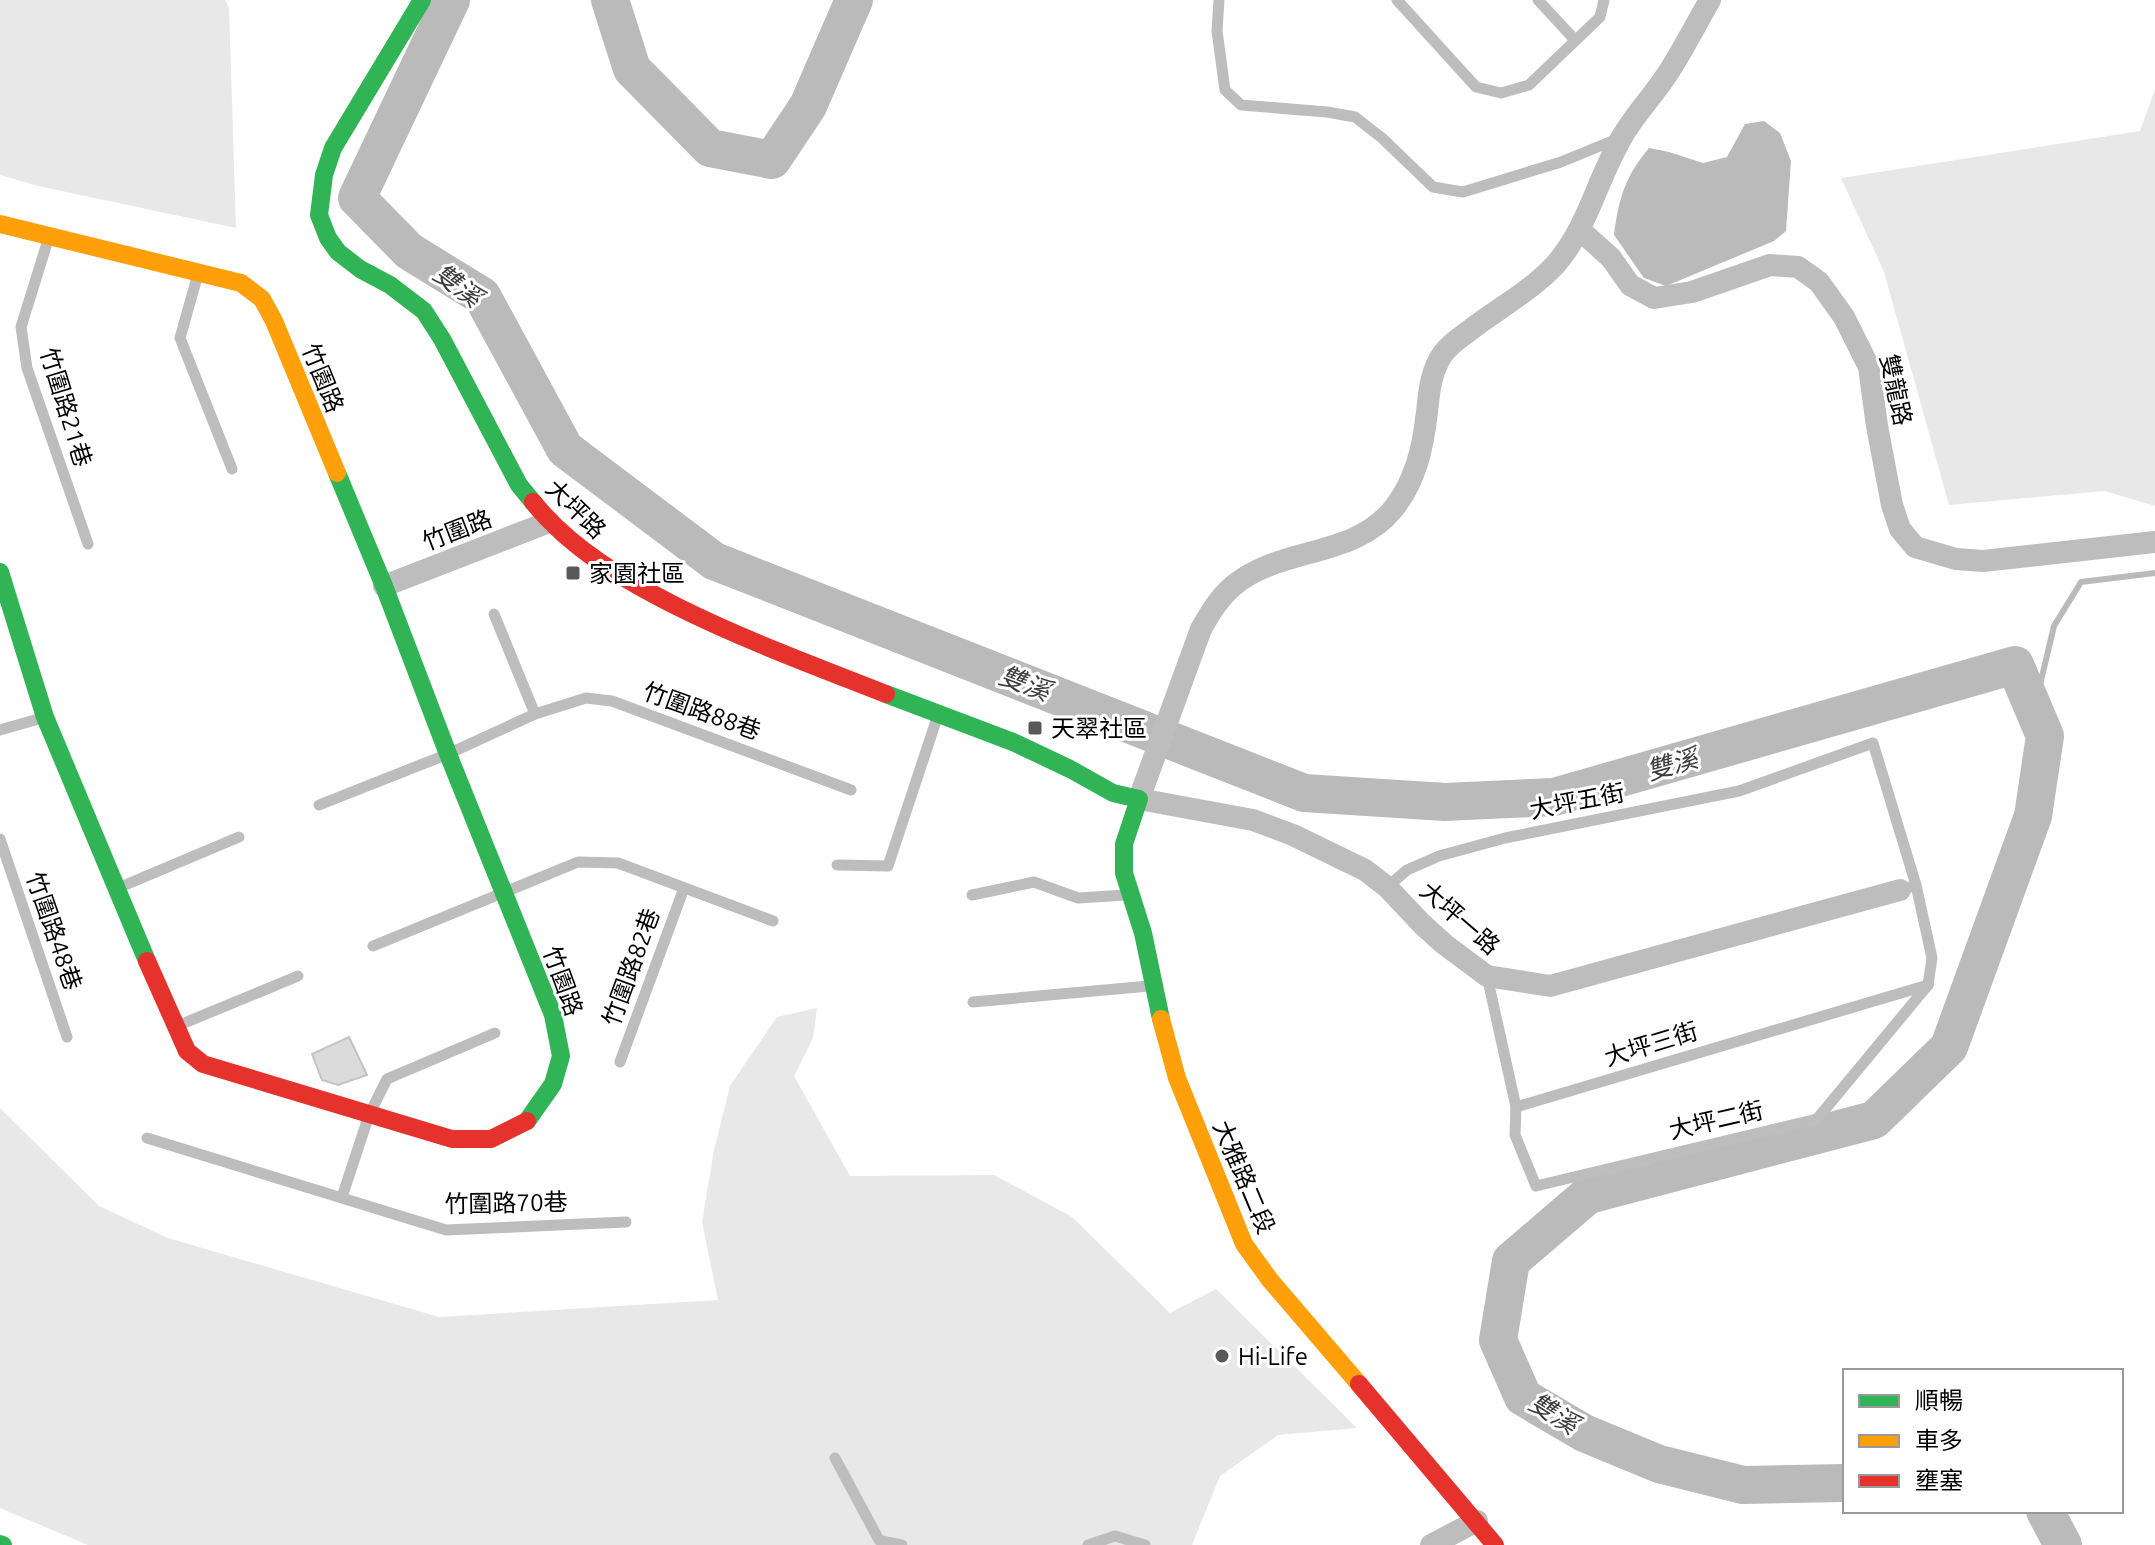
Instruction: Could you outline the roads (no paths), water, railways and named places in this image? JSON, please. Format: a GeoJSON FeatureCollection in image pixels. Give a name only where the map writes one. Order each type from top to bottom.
{"type":"FeatureCollection","features":[{"type":"Feature","properties":{"kind":"street","name":"大坪路"},"geometry":{"type":"LineString","coordinates":[[422,0],[333,148],[324,175],[319,215],[328,238],[338,252],[424,311],[519,485],[549,522],[593,559],[639,587],[761,646],[1013,742],[1113,793],[1139,799]]}},
{"type":"Feature","properties":{"kind":"street"},"geometry":{"type":"LineString","coordinates":[[1139,799],[1201,629],[1215,604],[1234,585],[1258,570],[1349,541],[1372,529],[1393,510],[1409,486],[1419,459],[1430,379],[1440,357],[1458,339],[1531,286],[1553,267],[1572,244],[1622,137],[1668,74],[1710,0]]}},
{"type":"Feature","properties":{"kind":"street","name":"竹園路"},"geometry":{"type":"LineString","coordinates":[[0,224],[241,283],[262,299],[274,321],[384,586],[553,1015],[561,1056],[553,1084],[526,1122],[491,1139],[452,1139],[203,1064],[187,1051],[45,717],[0,572]]}},
{"type":"Feature","properties":{"kind":"street","name":"雙龍路"},"geometry":{"type":"LineString","coordinates":[[1580,230],[1611,258],[1630,285],[1654,298],[1692,292],[1770,265],[1798,267],[1819,282],[1844,317],[1869,367],[1892,505],[1900,529],[1915,547],[1956,559],[1983,561],[2155,542]]}},
{"type":"Feature","properties":{"kind":"street","name":"竹圍路"},"geometry":{"type":"LineString","coordinates":[[384,586],[549,522]]}},
{"type":"Feature","properties":{"kind":"street","name":"大坪一路"},"geometry":{"type":"LineString","coordinates":[[1139,799],[1253,820],[1293,835],[1365,870],[1387,887],[1433,934],[1487,976],[1550,986],[1908,887]]}},
{"type":"Feature","properties":{"kind":"street","name":"大雅路二段"},"geometry":{"type":"LineString","coordinates":[[1139,799],[1124,844],[1124,873],[1143,933],[1177,1078],[1244,1244],[1308,1326],[1495,1545]]}},
{"type":"Feature","properties":{"kind":"street"},"geometry":{"type":"LineString","coordinates":[[1431,1545],[1477,1521]]}},
{"type":"Feature","properties":{"kind":"lane"},"geometry":{"type":"LineString","coordinates":[[1219,0],[1217,31],[1225,90],[1241,105],[1355,117],[1382,138],[1433,187],[1463,192],[1561,162],[1622,137]]}},
{"type":"Feature","properties":{"kind":"lane"},"geometry":{"type":"LineString","coordinates":[[1397,0],[1476,87],[1501,93],[1529,85],[1600,17],[1604,0]]}},
{"type":"Feature","properties":{"kind":"lane"},"geometry":{"type":"LineString","coordinates":[[1538,0],[1575,40]]}},
{"type":"Feature","properties":{"kind":"lane","name":"竹圍路21巷"},"geometry":{"type":"LineString","coordinates":[[49,236],[21,327],[27,368],[88,544]]}},
{"type":"Feature","properties":{"kind":"lane"},"geometry":{"type":"LineString","coordinates":[[198,274],[180,338],[232,469]]}},
{"type":"Feature","properties":{"kind":"lane"},"geometry":{"type":"LineString","coordinates":[[494,614],[535,714]]}},
{"type":"Feature","properties":{"kind":"lane","name":"竹圍路88巷"},"geometry":{"type":"LineString","coordinates":[[319,805],[448,754],[535,714],[586,698],[612,701],[851,790]]}},
{"type":"Feature","properties":{"kind":"lane"},"geometry":{"type":"LineString","coordinates":[[837,865],[888,866],[939,713]]}},
{"type":"Feature","properties":{"kind":"lane"},"geometry":{"type":"LineString","coordinates":[[0,730],[45,717]]}},
{"type":"Feature","properties":{"kind":"lane","name":"大坪五街"},"geometry":{"type":"LineString","coordinates":[[1387,887],[1407,870],[1439,856],[1505,838],[1739,791],[1873,743],[1908,887]]}},
{"type":"Feature","properties":{"kind":"lane"},"geometry":{"type":"LineString","coordinates":[[118,888],[239,837]]}},
{"type":"Feature","properties":{"kind":"lane","name":"竹圍路48巷"},"geometry":{"type":"LineString","coordinates":[[0,839],[67,1037]]}},
{"type":"Feature","properties":{"kind":"lane","name":"竹圍路82巷"},"geometry":{"type":"LineString","coordinates":[[373,946],[578,862],[618,863],[773,921]]}},
{"type":"Feature","properties":{"kind":"lane"},"geometry":{"type":"LineString","coordinates":[[972,895],[1034,882],[1078,898],[1131,895]]}},
{"type":"Feature","properties":{"kind":"lane"},"geometry":{"type":"LineString","coordinates":[[1908,887],[1932,958],[1928,985]]}},
{"type":"Feature","properties":{"kind":"lane","name":"竹圍路82巷"},"geometry":{"type":"LineString","coordinates":[[620,1062],[684,888]]}},
{"type":"Feature","properties":{"kind":"lane"},"geometry":{"type":"LineString","coordinates":[[175,1027],[298,976]]}},
{"type":"Feature","properties":{"kind":"lane"},"geometry":{"type":"LineString","coordinates":[[1487,976],[1516,1107]]}},
{"type":"Feature","properties":{"kind":"lane","name":"大坪三街"},"geometry":{"type":"LineString","coordinates":[[1516,1107],[1928,985]]}},
{"type":"Feature","properties":{"kind":"lane","name":"大坪二街"},"geometry":{"type":"LineString","coordinates":[[1516,1107],[1515,1135],[1536,1186],[1817,1119],[1928,985]]}},
{"type":"Feature","properties":{"kind":"lane"},"geometry":{"type":"LineString","coordinates":[[973,1002],[1153,986]]}},
{"type":"Feature","properties":{"kind":"lane"},"geometry":{"type":"LineString","coordinates":[[342,1197],[369,1115],[387,1079],[495,1033]]}},
{"type":"Feature","properties":{"kind":"lane","name":"竹圍路70巷"},"geometry":{"type":"LineString","coordinates":[[147,1138],[446,1230],[626,1222]]}},
{"type":"Feature","properties":{"kind":"lane"},"geometry":{"type":"LineString","coordinates":[[835,1458],[879,1540],[902,1545]]}},
{"type":"Feature","properties":{"kind":"lane"},"geometry":{"type":"LineString","coordinates":[[1088,1545],[1115,1536],[1145,1545]]}},
{"type":"Feature","properties":{"kind":"waterway","name":"雙溪"},"geometry":{"type":"LineString","coordinates":[[451,0],[357,198],[409,251],[482,296],[565,449],[714,561],[1304,793],[1445,802],[1554,797],[2015,665],[2045,736],[2033,816],[1949,1047],[1874,1120],[1588,1195],[1511,1261],[1498,1340],[1523,1397],[1584,1433],[1659,1464],[1743,1485],[1843,1483]]}},
{"type":"Feature","properties":{"kind":"waterway","name":"雙溪"},"geometry":{"type":"LineString","coordinates":[[610,0],[632,69],[710,148],[772,160],[808,106],[854,0]]}},
{"type":"Feature","properties":{"kind":"waterway"},"geometry":{"type":"LineString","coordinates":[[2034,710],[2054,626],[2081,582],[2155,573]]}},
{"type":"Feature","properties":{"kind":"waterway","name":"雙溪"},"geometry":{"type":"LineString","coordinates":[[2046,1513],[2063,1545]]}},
{"type":"Feature","properties":{"kind":"place","name":"家園社區"},"geometry":{"type":"Point","coordinates":[573,573]}},
{"type":"Feature","properties":{"kind":"place","name":"天翠社區"},"geometry":{"type":"Point","coordinates":[1035,728]}},
{"type":"Feature","properties":{"kind":"place","name":"Hi-Life"},"geometry":{"type":"Point","coordinates":[1222,1356]}}]}
